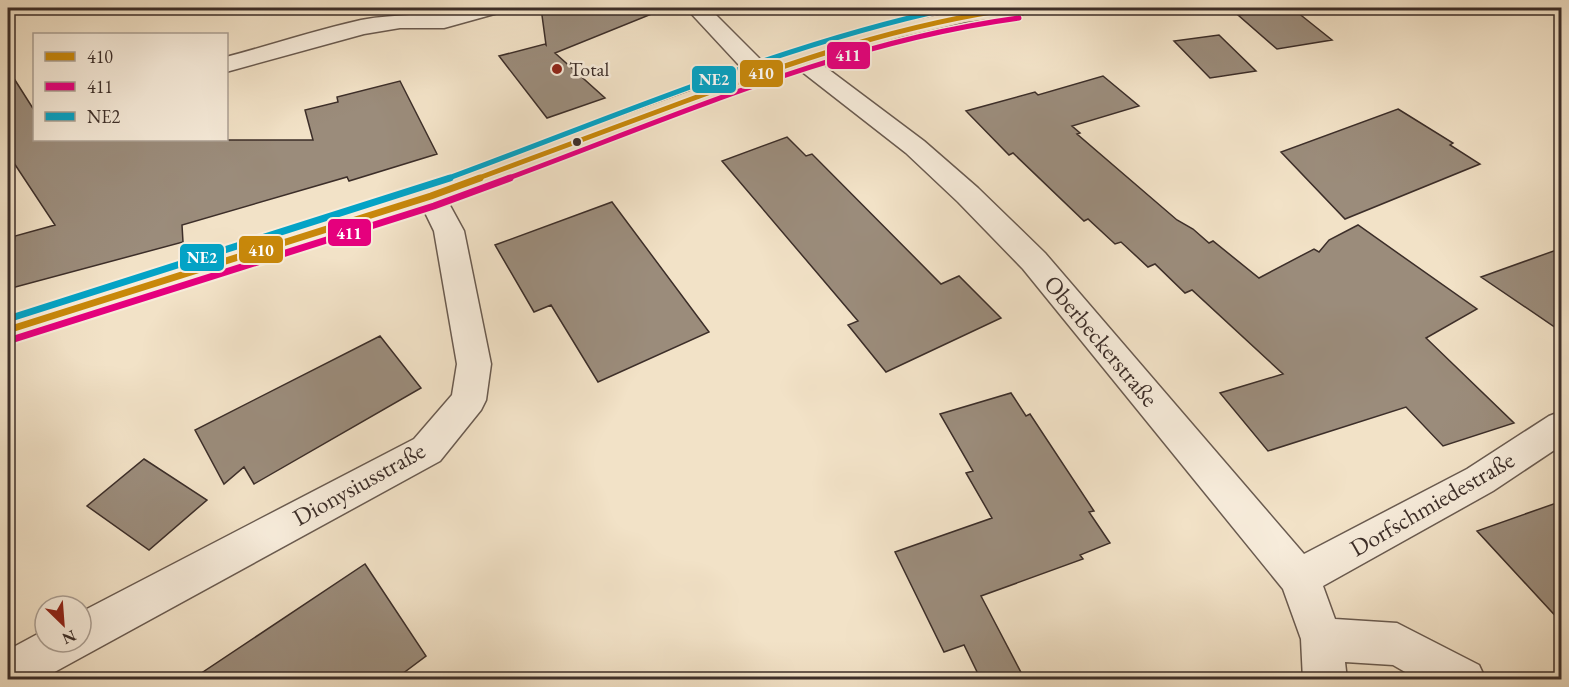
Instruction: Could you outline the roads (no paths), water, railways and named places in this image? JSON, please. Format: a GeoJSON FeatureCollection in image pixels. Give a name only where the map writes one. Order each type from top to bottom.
{"type":"FeatureCollection","features":[{"type":"Feature","properties":{"kind":"main road"},"geometry":{"type":"LineString","coordinates":[[8,330],[431,196],[759,72],[895,30],[966,15],[1018,8]]}},
{"type":"Feature","properties":{"kind":"street"},"geometry":{"type":"LineString","coordinates":[[228,64],[362,27],[400,21],[444,21],[490,8]]}},
{"type":"Feature","properties":{"kind":"street"},"geometry":{"type":"LineString","coordinates":[[697,8],[759,72]]}},
{"type":"Feature","properties":{"kind":"street","name":"Oberbeckerstraße"},"geometry":{"type":"LineString","coordinates":[[800,59],[915,147],[968,195],[1034,261],[1299,578],[1323,659]]}},
{"type":"Feature","properties":{"kind":"street","name":"Dionysiusstraße"},"geometry":{"type":"LineString","coordinates":[[93,628],[427,450],[469,400],[474,364],[449,231],[431,196]]}},
{"type":"Feature","properties":{"kind":"street","name":"Dorfschmiedestraße"},"geometry":{"type":"LineString","coordinates":[[1299,578],[1480,480],[1562,426]]}},
{"type":"Feature","properties":{"kind":"street"},"geometry":{"type":"LineString","coordinates":[[1323,659],[1397,644],[1464,680]]}},
{"type":"Feature","properties":{"kind":"street"},"geometry":{"type":"LineString","coordinates":[[8,673],[44,654]]}},
{"type":"Feature","properties":{"kind":"place","name":"Total"},"geometry":{"type":"Point","coordinates":[557,69]}}]}
